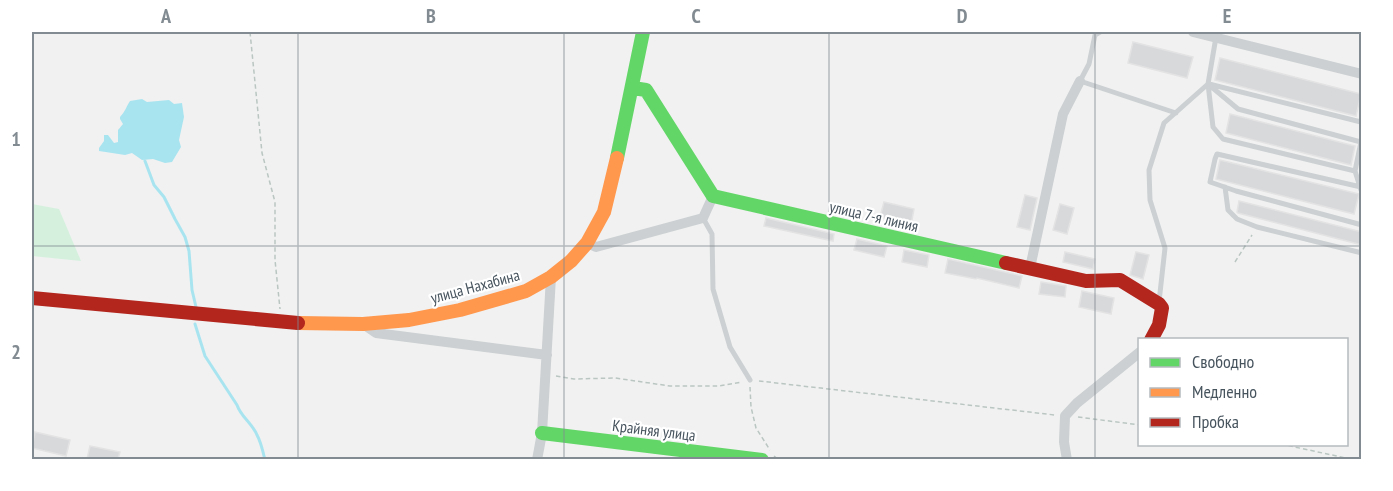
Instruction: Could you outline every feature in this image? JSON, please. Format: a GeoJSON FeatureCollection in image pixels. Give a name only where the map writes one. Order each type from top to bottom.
{"type":"FeatureCollection","features":[{"type":"Feature","properties":{"kind":"street","name":"улица Нахабина"},"geometry":{"type":"LineString","coordinates":[[32,298],[280,322],[363,324],[409,320],[460,310],[526,291],[551,277],[571,261],[587,243],[603,212],[614,179],[643,32]]}},
{"type":"Feature","properties":{"kind":"street"},"geometry":{"type":"LineString","coordinates":[[1193,32],[1362,74]]}},
{"type":"Feature","properties":{"kind":"street"},"geometry":{"type":"LineString","coordinates":[[1030,268],[1064,114],[1080,81]]}},
{"type":"Feature","properties":{"kind":"street"},"geometry":{"type":"LineString","coordinates":[[587,243],[596,247],[703,219],[713,196],[646,90],[633,88]]}},
{"type":"Feature","properties":{"kind":"street","name":"улица 7-я линия"},"geometry":{"type":"LineString","coordinates":[[713,196],[1086,281],[1120,280],[1159,304]]}},
{"type":"Feature","properties":{"kind":"street"},"geometry":{"type":"LineString","coordinates":[[537,459],[542,433],[551,277]]}},
{"type":"Feature","properties":{"kind":"street"},"geometry":{"type":"LineString","coordinates":[[1152,338],[1162,318],[1162,308],[1159,304]]}},
{"type":"Feature","properties":{"kind":"street"},"geometry":{"type":"LineString","coordinates":[[363,324],[376,333],[546,356]]}},
{"type":"Feature","properties":{"kind":"street"},"geometry":{"type":"LineString","coordinates":[[1067,459],[1064,442],[1065,416],[1077,402],[1138,354]]}},
{"type":"Feature","properties":{"kind":"street","name":"Крайняя улица"},"geometry":{"type":"LineString","coordinates":[[542,433],[762,459]]}},
{"type":"Feature","properties":{"kind":"lane"},"geometry":{"type":"LineString","coordinates":[[1100,32],[1095,35],[1089,64],[1080,81],[1176,113]]}},
{"type":"Feature","properties":{"kind":"lane"},"geometry":{"type":"LineString","coordinates":[[1216,36],[1208,84],[1213,127],[1223,139],[1355,171]]}},
{"type":"Feature","properties":{"kind":"lane"},"geometry":{"type":"LineString","coordinates":[[1159,304],[1165,248],[1150,200],[1149,170],[1164,123],[1208,84]]}},
{"type":"Feature","properties":{"kind":"lane"},"geometry":{"type":"LineString","coordinates":[[1208,84],[1361,122],[1362,120]]}},
{"type":"Feature","properties":{"kind":"lane"},"geometry":{"type":"LineString","coordinates":[[1208,84],[1238,109],[1361,142],[1355,171],[1361,188]]}},
{"type":"Feature","properties":{"kind":"lane"},"geometry":{"type":"LineString","coordinates":[[1361,188],[1217,154],[1210,182],[1362,225]]}},
{"type":"Feature","properties":{"kind":"lane"},"geometry":{"type":"LineString","coordinates":[[1225,187],[1228,210],[1237,219],[1257,227],[1362,253]]}},
{"type":"Feature","properties":{"kind":"lane"},"geometry":{"type":"LineString","coordinates":[[703,219],[712,234],[713,289],[730,347],[750,380]]}},
{"type":"Feature","properties":{"kind":"path"},"geometry":{"type":"LineString","coordinates":[[250,32],[262,153],[275,202],[275,260],[280,322]]}},
{"type":"Feature","properties":{"kind":"path"},"geometry":{"type":"LineString","coordinates":[[1235,262],[1257,227]]}},
{"type":"Feature","properties":{"kind":"path"},"geometry":{"type":"LineString","coordinates":[[545,375],[574,379],[615,378],[670,386],[718,386],[750,380],[1138,425]]}},
{"type":"Feature","properties":{"kind":"path"},"geometry":{"type":"LineString","coordinates":[[750,380],[751,407],[756,428],[773,455],[779,459]]}},
{"type":"Feature","properties":{"kind":"path"},"geometry":{"type":"LineString","coordinates":[[1291,446],[1355,459]]}},
{"type":"Feature","properties":{"kind":"green space"},"geometry":{"type":"Polygon","coordinates":[[[32,204],[59,209],[81,261],[32,256],[32,204]]]}},
{"type":"Feature","properties":{"kind":"water"},"geometry":{"type":"Polygon","coordinates":[[[142,99],[147,102],[169,100],[174,104],[182,103],[184,117],[179,140],[181,147],[172,162],[142,160],[132,153],[125,155],[99,151],[104,135],[108,135],[114,143],[118,142],[118,130],[123,124],[120,117],[130,101],[142,99]]]}},
{"type":"Feature","properties":{"kind":"building"},"geometry":{"type":"Polygon","coordinates":[[[1133,42],[1193,57],[1187,78],[1128,63],[1133,42]]]}},
{"type":"Feature","properties":{"kind":"building"},"geometry":{"type":"Polygon","coordinates":[[[1220,58],[1361,94],[1356,116],[1215,80],[1220,58]]]}},
{"type":"Feature","properties":{"kind":"building"},"geometry":{"type":"Polygon","coordinates":[[[1230,114],[1355,146],[1351,165],[1226,133],[1230,114]]]}},
{"type":"Feature","properties":{"kind":"building"},"geometry":{"type":"Polygon","coordinates":[[[1220,160],[1359,194],[1354,214],[1216,179],[1220,160]]]}},
{"type":"Feature","properties":{"kind":"building"},"geometry":{"type":"Polygon","coordinates":[[[1025,195],[1037,198],[1030,230],[1017,227],[1025,195]]]}},
{"type":"Feature","properties":{"kind":"building"},"geometry":{"type":"Polygon","coordinates":[[[1239,201],[1362,232],[1362,245],[1238,213],[1239,201]]]}},
{"type":"Feature","properties":{"kind":"building"},"geometry":{"type":"Polygon","coordinates":[[[884,202],[914,209],[911,225],[880,217],[884,202]]]}},
{"type":"Feature","properties":{"kind":"building"},"geometry":{"type":"Polygon","coordinates":[[[1060,204],[1074,208],[1067,234],[1053,230],[1060,204]]]}},
{"type":"Feature","properties":{"kind":"building"},"geometry":{"type":"Polygon","coordinates":[[[766,218],[834,234],[833,241],[764,226],[766,218]]]}},
{"type":"Feature","properties":{"kind":"building"},"geometry":{"type":"Polygon","coordinates":[[[857,239],[887,246],[884,257],[854,250],[857,239]]]}},
{"type":"Feature","properties":{"kind":"building"},"geometry":{"type":"Polygon","coordinates":[[[904,250],[929,255],[927,267],[902,262],[904,250]]]}},
{"type":"Feature","properties":{"kind":"building"},"geometry":{"type":"Polygon","coordinates":[[[1065,252],[1095,259],[1093,269],[1063,262],[1065,252]]]}},
{"type":"Feature","properties":{"kind":"building"},"geometry":{"type":"Polygon","coordinates":[[[1136,252],[1149,255],[1143,279],[1130,275],[1136,252]]]}},
{"type":"Feature","properties":{"kind":"building"},"geometry":{"type":"Polygon","coordinates":[[[948,259],[1022,276],[1019,288],[945,273],[948,259]]]}},
{"type":"Feature","properties":{"kind":"building"},"geometry":{"type":"Polygon","coordinates":[[[1041,282],[1066,286],[1065,297],[1039,294],[1041,282]]]}},
{"type":"Feature","properties":{"kind":"building"},"geometry":{"type":"Polygon","coordinates":[[[1082,291],[1114,298],[1111,314],[1079,307],[1082,291]]]}},
{"type":"Feature","properties":{"kind":"building"},"geometry":{"type":"Polygon","coordinates":[[[35,432],[70,440],[66,456],[32,448],[35,432]]]}},
{"type":"Feature","properties":{"kind":"building"},"geometry":{"type":"Polygon","coordinates":[[[90,446],[120,452],[118,459],[87,459],[90,446]]]}},
{"type":"Feature","properties":{"kind":"waterway"},"geometry":{"type":"LineString","coordinates":[[145,161],[154,185],[164,197],[185,237],[196,307]]}},
{"type":"Feature","properties":{"kind":"waterway"},"geometry":{"type":"LineString","coordinates":[[195,324],[205,356],[255,431],[265,460]]}},
{"type":"Feature","properties":{"kind":"traffic: fast"},"geometry":{"type":"LineString","coordinates":[[617,158],[643,32]]}},
{"type":"Feature","properties":{"kind":"traffic: fast"},"geometry":{"type":"LineString","coordinates":[[633,88],[646,90],[713,196],[1006,263]]}},
{"type":"Feature","properties":{"kind":"traffic: fast"},"geometry":{"type":"LineString","coordinates":[[542,433],[762,460]]}},
{"type":"Feature","properties":{"kind":"traffic: slow"},"geometry":{"type":"LineString","coordinates":[[298,323],[363,324],[409,320],[460,310],[526,291],[551,277],[571,261],[587,243],[604,212],[617,158]]}},
{"type":"Feature","properties":{"kind":"traffic: jam"},"geometry":{"type":"LineString","coordinates":[[1006,263],[1086,281],[1120,280],[1162,308],[1159,325],[1152,338]]}},
{"type":"Feature","properties":{"kind":"traffic: jam"},"geometry":{"type":"LineString","coordinates":[[32,298],[298,323]]}}]}
